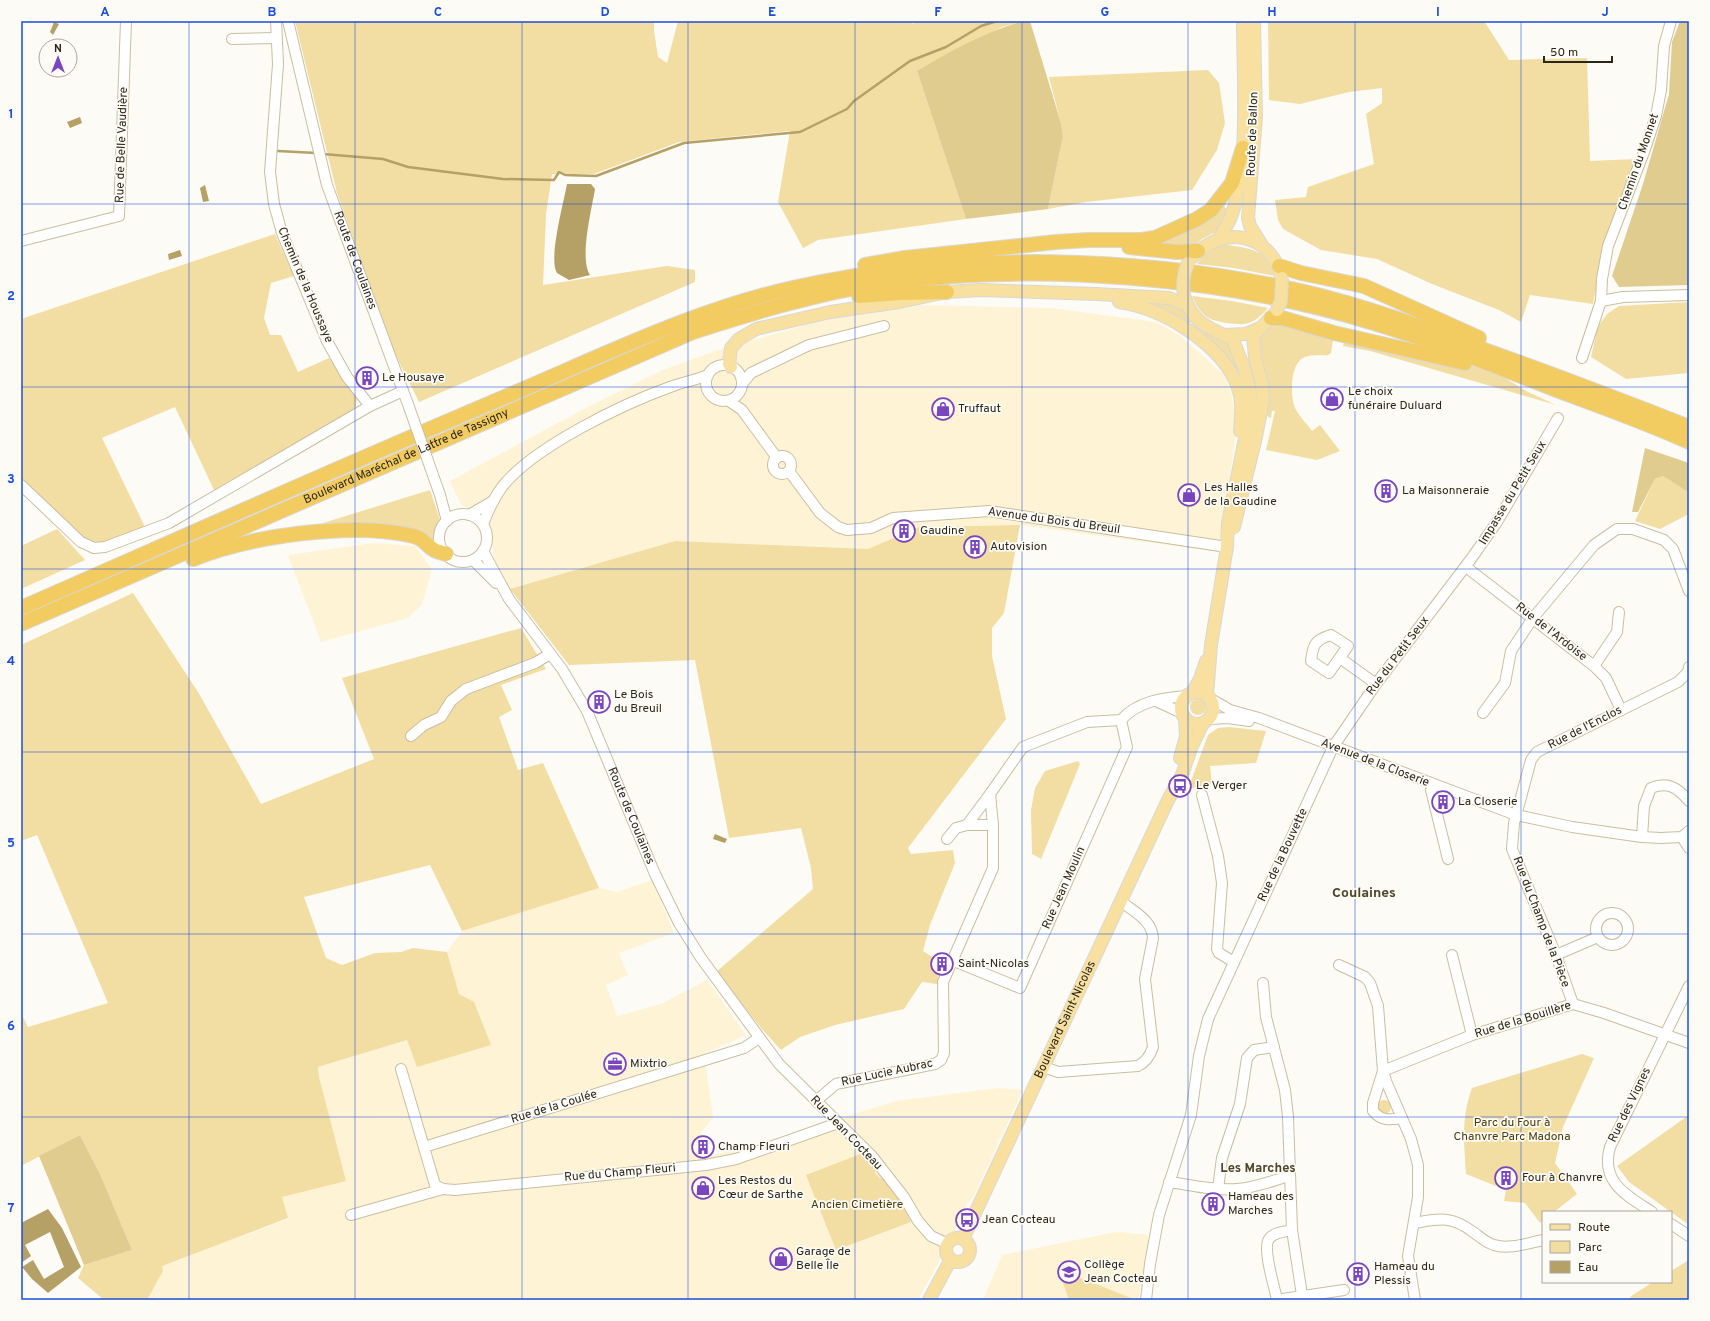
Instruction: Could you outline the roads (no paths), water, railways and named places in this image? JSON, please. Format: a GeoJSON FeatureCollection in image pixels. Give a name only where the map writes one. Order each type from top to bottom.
{"type":"FeatureCollection","features":[{"type":"Feature","properties":{"kind":"highway"},"geometry":{"type":"LineString","coordinates":[[794,295],[799,279],[905,258],[1073,242],[1141,240],[1155,238],[1197,219],[1211,210],[1232,183],[1243,148]]}},
{"type":"Feature","properties":{"kind":"highway"},"geometry":{"type":"LineString","coordinates":[[1073,242],[1177,252],[1198,251]]}},
{"type":"Feature","properties":{"kind":"highway"},"geometry":{"type":"LineString","coordinates":[[794,295],[848,277],[951,264],[1017,262],[1090,264],[1161,269],[1232,278],[1306,292],[1373,311],[1546,372],[1689,427]]}},
{"type":"Feature","properties":{"kind":"highway"},"geometry":{"type":"LineString","coordinates":[[1281,272],[1301,273],[1364,286],[1459,330],[1540,363],[1546,372]]}},
{"type":"Feature","properties":{"kind":"highway"},"geometry":{"type":"LineString","coordinates":[[794,295],[953,276],[1008,274],[1090,276],[1177,283],[1232,290],[1329,311],[1374,323],[1441,345],[1689,442]]}},
{"type":"Feature","properties":{"kind":"highway"},"geometry":{"type":"LineString","coordinates":[[794,295],[947,292]]}},
{"type":"Feature","properties":{"kind":"highway","name":"Boulevard Maréchal de Lattre de Tassigny"},"geometry":{"type":"LineString","coordinates":[[21,624],[693,332],[794,295]]}},
{"type":"Feature","properties":{"kind":"highway","name":"Boulevard Maréchal de Lattre de Tassigny"},"geometry":{"type":"LineString","coordinates":[[21,608],[634,342],[676,325],[745,301],[794,295]]}},
{"type":"Feature","properties":{"kind":"highway"},"geometry":{"type":"LineString","coordinates":[[1274,314],[1282,318],[1334,333],[1456,360],[1502,376],[1514,373]]}},
{"type":"Feature","properties":{"kind":"highway"},"geometry":{"type":"LineString","coordinates":[[59,608],[198,557],[266,538],[356,530],[385,532],[422,538],[434,550],[446,554]]}},
{"type":"Feature","properties":{"kind":"main road","name":"Route de Ballon"},"geometry":{"type":"LineString","coordinates":[[1219,238],[1231,218],[1237,194],[1243,148],[1243,21]]}},
{"type":"Feature","properties":{"kind":"main road","name":"Route de Ballon"},"geometry":{"type":"LineString","coordinates":[[1254,21],[1256,117],[1248,218],[1250,226],[1261,244]]}},
{"type":"Feature","properties":{"kind":"main road"},"geometry":{"type":"LineString","coordinates":[[1211,645],[1200,679],[1182,704],[1183,715],[1193,724],[1206,721],[1213,710],[1209,697],[1211,645],[1227,547],[1228,523],[1251,408],[1250,391],[1233,340],[1210,330],[1198,321],[1186,300],[1182,286],[1184,272],[1188,263],[1198,251],[1208,243],[1219,238],[1237,236],[1261,244],[1281,272],[1282,294],[1274,314],[1254,336],[1255,358],[1262,385],[1261,414],[1236,524],[1227,547]]}},
{"type":"Feature","properties":{"kind":"main road"},"geometry":{"type":"LineString","coordinates":[[734,369],[729,364],[731,348],[739,339],[756,329],[830,312],[900,302],[947,292],[981,290],[1097,294],[1186,300]]}},
{"type":"Feature","properties":{"kind":"main road"},"geometry":{"type":"LineString","coordinates":[[1097,294],[1111,301],[1131,304],[1150,310],[1169,320],[1204,343],[1229,369],[1238,388],[1241,406],[1234,492]]}},
{"type":"Feature","properties":{"kind":"main road"},"geometry":{"type":"LineString","coordinates":[[1224,335],[1246,334],[1260,328]]}},
{"type":"Feature","properties":{"kind":"main road"},"geometry":{"type":"LineString","coordinates":[[1189,694],[1202,693],[1209,697]]}},
{"type":"Feature","properties":{"kind":"main road","name":"Boulevard Saint-Nicolas"},"geometry":{"type":"LineString","coordinates":[[1168,800],[1184,746],[1186,727],[1183,715]]}},
{"type":"Feature","properties":{"kind":"main road","name":"Boulevard Saint-Nicolas"},"geometry":{"type":"LineString","coordinates":[[963,1239],[1122,902],[1168,800],[1182,775],[1191,748],[1206,721]]}},
{"type":"Feature","properties":{"kind":"main road"},"geometry":{"type":"LineString","coordinates":[[957,1238],[963,1239],[970,1247],[969,1255],[960,1261],[951,1259],[947,1252],[948,1244],[957,1238]]}},
{"type":"Feature","properties":{"kind":"main road"},"geometry":{"type":"LineString","coordinates":[[929,1300],[951,1259]]}},
{"type":"Feature","properties":{"kind":"street","name":"Rue de Belle Vaudière"},"geometry":{"type":"LineString","coordinates":[[21,241],[119,216],[126,21]]}},
{"type":"Feature","properties":{"kind":"street","name":"Chemin de la Houssaye"},"geometry":{"type":"LineString","coordinates":[[276,21],[278,64],[270,172],[276,212],[282,233],[327,340],[347,376],[370,406]]}},
{"type":"Feature","properties":{"kind":"street","name":"Route de Coulaines"},"geometry":{"type":"LineString","coordinates":[[288,21],[327,185],[403,390],[440,495],[447,522]]}},
{"type":"Feature","properties":{"kind":"street","name":"Chemin du Monnet"},"geometry":{"type":"LineString","coordinates":[[1582,358],[1601,301],[1602,279],[1608,246],[1644,152],[1656,116],[1661,90],[1664,46],[1671,21]]}},
{"type":"Feature","properties":{"kind":"street"},"geometry":{"type":"LineString","coordinates":[[232,39],[277,38]]}},
{"type":"Feature","properties":{"kind":"street"},"geometry":{"type":"LineString","coordinates":[[1601,301],[1623,298],[1689,295]]}},
{"type":"Feature","properties":{"kind":"street"},"geometry":{"type":"LineString","coordinates":[[729,401],[738,394],[742,384],[751,373],[809,345],[884,326]]}},
{"type":"Feature","properties":{"kind":"street"},"geometry":{"type":"LineString","coordinates":[[483,524],[493,501],[512,476],[544,450],[610,413],[671,386],[693,381],[708,375],[716,367],[725,365],[751,373]]}},
{"type":"Feature","properties":{"kind":"street"},"geometry":{"type":"LineString","coordinates":[[734,369],[742,384]]}},
{"type":"Feature","properties":{"kind":"street"},"geometry":{"type":"LineString","coordinates":[[708,375],[706,381],[707,390],[710,395],[717,400],[729,401],[742,410]]}},
{"type":"Feature","properties":{"kind":"street"},"geometry":{"type":"LineString","coordinates":[[693,381],[707,390]]}},
{"type":"Feature","properties":{"kind":"street"},"geometry":{"type":"LineString","coordinates":[[21,485],[81,542],[94,548],[105,547],[169,523],[370,406],[403,390]]}},
{"type":"Feature","properties":{"kind":"street"},"geometry":{"type":"LineString","coordinates":[[738,394],[742,410]]}},
{"type":"Feature","properties":{"kind":"street","name":"Avenue du Bois du Breuil"},"geometry":{"type":"LineString","coordinates":[[742,410],[777,458],[783,456],[788,458],[791,466],[789,471],[820,513],[838,527],[847,530],[871,528],[893,518],[989,511],[1227,547]]}},
{"type":"Feature","properties":{"kind":"street","name":"Impasse du Petit Seux"},"geometry":{"type":"LineString","coordinates":[[1466,567],[1496,522],[1558,418]]}},
{"type":"Feature","properties":{"kind":"street","name":"Route de Coulaines"},"geometry":{"type":"LineString","coordinates":[[440,495],[457,516]]}},
{"type":"Feature","properties":{"kind":"street"},"geometry":{"type":"LineString","coordinates":[[469,515],[483,524],[487,536],[483,551],[473,560],[461,562],[446,554],[441,546],[440,538],[442,529],[447,522],[457,516],[469,515],[493,501]]}},
{"type":"Feature","properties":{"kind":"street"},"geometry":{"type":"LineString","coordinates":[[1483,713],[1505,683],[1511,651],[1533,618],[1594,545],[1617,529],[1633,529],[1664,540],[1673,549],[1689,590]]}},
{"type":"Feature","properties":{"kind":"street","name":"Route de Coulaines"},"geometry":{"type":"LineString","coordinates":[[483,551],[506,593],[562,669],[587,712],[655,874],[679,923],[701,958],[759,1038]]}},
{"type":"Feature","properties":{"kind":"street","name":"Route de Coulaines"},"geometry":{"type":"LineString","coordinates":[[473,560],[506,593]]}},
{"type":"Feature","properties":{"kind":"street","name":"Rue de l'Ardoise"},"geometry":{"type":"LineString","coordinates":[[1466,567],[1594,666],[1606,678],[1621,710]]}},
{"type":"Feature","properties":{"kind":"street","name":"Rue du Petit Seux"},"geometry":{"type":"LineString","coordinates":[[1333,747],[1376,684],[1466,567]]}},
{"type":"Feature","properties":{"kind":"street"},"geometry":{"type":"LineString","coordinates":[[1594,666],[1617,632],[1619,612]]}},
{"type":"Feature","properties":{"kind":"street"},"geometry":{"type":"LineString","coordinates":[[411,736],[424,725],[441,718],[451,701],[466,689],[535,663],[550,654]]}},
{"type":"Feature","properties":{"kind":"street"},"geometry":{"type":"LineString","coordinates":[[1340,658],[1376,684]]}},
{"type":"Feature","properties":{"kind":"street","name":"Rue de l'Enclos"},"geometry":{"type":"LineString","coordinates":[[1516,815],[1533,755],[1678,682],[1688,672],[1689,667]]}},
{"type":"Feature","properties":{"kind":"street"},"geometry":{"type":"LineString","coordinates":[[966,825],[1023,747],[1087,722],[1121,720],[1129,710],[1142,704],[1169,697],[1189,694]]}},
{"type":"Feature","properties":{"kind":"street","name":"Avenue de la Closerie"},"geometry":{"type":"LineString","coordinates":[[1209,697],[1230,710],[1273,723],[1433,785],[1516,815],[1572,827],[1642,837],[1661,838],[1685,834]]}},
{"type":"Feature","properties":{"kind":"street"},"geometry":{"type":"LineString","coordinates":[[1156,701],[1183,715]]}},
{"type":"Feature","properties":{"kind":"street","name":"Avenue de la Closerie"},"geometry":{"type":"LineString","coordinates":[[1206,721],[1228,718],[1273,723]]}},
{"type":"Feature","properties":{"kind":"street","name":"Rue Jean Moulin"},"geometry":{"type":"LineString","coordinates":[[954,961],[1020,988],[1127,747],[1121,720]]}},
{"type":"Feature","properties":{"kind":"street","name":"Rue de la Bouvette"},"geometry":{"type":"LineString","coordinates":[[1146,1300],[1150,1264],[1159,1215],[1191,1115],[1199,1056],[1208,1020],[1333,747]]}},
{"type":"Feature","properties":{"kind":"street"},"geometry":{"type":"LineString","coordinates":[[1642,837],[1644,806],[1651,788],[1666,784],[1675,787],[1689,801]]}},
{"type":"Feature","properties":{"kind":"street"},"geometry":{"type":"LineString","coordinates":[[1433,785],[1431,790],[1448,859]]}},
{"type":"Feature","properties":{"kind":"street","name":"Rue Lucie Aubrac"},"geometry":{"type":"LineString","coordinates":[[816,1102],[836,1084],[935,1064],[941,1060],[944,1053],[943,982],[954,961],[993,868],[993,825],[990,794]]}},
{"type":"Feature","properties":{"kind":"street"},"geometry":{"type":"LineString","coordinates":[[1202,795],[1218,856],[1222,883],[1217,949],[1219,953],[1234,962]]}},
{"type":"Feature","properties":{"kind":"street","name":"Rue du Champ de la Pièce"},"geometry":{"type":"LineString","coordinates":[[1516,815],[1512,849],[1556,955],[1573,1004]]}},
{"type":"Feature","properties":{"kind":"street"},"geometry":{"type":"LineString","coordinates":[[947,839],[956,828],[966,825],[993,825]]}},
{"type":"Feature","properties":{"kind":"street"},"geometry":{"type":"LineString","coordinates":[[1685,834],[1689,848]]}},
{"type":"Feature","properties":{"kind":"street"},"geometry":{"type":"LineString","coordinates":[[1044,1067],[1058,1072],[1138,1066],[1151,1054],[1153,1047],[1145,979],[1153,931],[1150,925],[1122,902]]}},
{"type":"Feature","properties":{"kind":"street"},"geometry":{"type":"LineString","coordinates":[[1556,955],[1598,937]]}},
{"type":"Feature","properties":{"kind":"street"},"geometry":{"type":"LineString","coordinates":[[1452,955],[1472,1035]]}},
{"type":"Feature","properties":{"kind":"street"},"geometry":{"type":"LineString","coordinates":[[1339,965],[1365,978],[1370,983],[1378,1006],[1383,1071],[1389,1092],[1411,1139],[1418,1165],[1419,1184],[1408,1256],[1415,1300]]}},
{"type":"Feature","properties":{"kind":"street"},"geometry":{"type":"LineString","coordinates":[[1263,983],[1266,1017],[1285,1090],[1288,1117],[1292,1230],[1302,1295]]}},
{"type":"Feature","properties":{"kind":"street","name":"Rue des Vignes"},"geometry":{"type":"LineString","coordinates":[[1650,1211],[1625,1195],[1613,1182],[1606,1160],[1610,1146],[1689,986]]}},
{"type":"Feature","properties":{"kind":"street","name":"Rue de la Bouillère"},"geometry":{"type":"LineString","coordinates":[[1383,1071],[1472,1035],[1573,1004],[1689,1043]]}},
{"type":"Feature","properties":{"kind":"street","name":"Rue Jean Cocteau"},"geometry":{"type":"LineString","coordinates":[[759,1038],[779,1064],[872,1156],[904,1197],[918,1221],[931,1236],[948,1244]]}},
{"type":"Feature","properties":{"kind":"street","name":"Rue de la Coulée"},"geometry":{"type":"LineString","coordinates":[[424,1147],[744,1048],[759,1038]]}},
{"type":"Feature","properties":{"kind":"street"},"geometry":{"type":"LineString","coordinates":[[1218,1189],[1222,1158],[1240,1104],[1247,1058],[1254,1050],[1274,1046]]}},
{"type":"Feature","properties":{"kind":"street"},"geometry":{"type":"LineString","coordinates":[[401,1069],[435,1185],[443,1189]]}},
{"type":"Feature","properties":{"kind":"street"},"geometry":{"type":"LineString","coordinates":[[1383,1071],[1373,1104],[1373,1111],[1377,1116],[1384,1119],[1402,1118]]}},
{"type":"Feature","properties":{"kind":"street","name":"Rue du Champ Fleuri"},"geometry":{"type":"LineString","coordinates":[[351,1215],[443,1189],[455,1190],[706,1165],[736,1158],[838,1123]]}},
{"type":"Feature","properties":{"kind":"street"},"geometry":{"type":"LineString","coordinates":[[1169,1182],[1218,1189],[1238,1189],[1264,1184],[1289,1176]]}},
{"type":"Feature","properties":{"kind":"street"},"geometry":{"type":"LineString","coordinates":[[1414,1223],[1440,1219],[1452,1220],[1464,1225],[1494,1245],[1510,1247],[1542,1240]]}},
{"type":"Feature","properties":{"kind":"street"},"geometry":{"type":"LineString","coordinates":[[1672,1225],[1689,1236]]}},
{"type":"Feature","properties":{"kind":"street"},"geometry":{"type":"LineString","coordinates":[[1292,1230],[1276,1233],[1269,1238],[1267,1244],[1277,1300],[1302,1295],[1344,1290]]}},
{"type":"Feature","properties":{"kind":"water"},"geometry":{"type":"Polygon","coordinates":[[[54,22],[59,24],[53,35],[50,32],[54,22]]]}},
{"type":"Feature","properties":{"kind":"water"},"geometry":{"type":"Polygon","coordinates":[[[80,117],[82,123],[70,128],[67,122],[80,117]]]}},
{"type":"Feature","properties":{"kind":"water"},"geometry":{"type":"Polygon","coordinates":[[[567,184],[591,184],[595,189],[586,246],[587,267],[590,275],[569,280],[557,273],[554,256],[567,184]]]}},
{"type":"Feature","properties":{"kind":"water"},"geometry":{"type":"Polygon","coordinates":[[[205,185],[209,201],[203,202],[200,188],[205,185]]]}},
{"type":"Feature","properties":{"kind":"water"},"geometry":{"type":"Polygon","coordinates":[[[180,250],[182,256],[169,260],[168,254],[180,250]]]}},
{"type":"Feature","properties":{"kind":"water"},"geometry":{"type":"Polygon","coordinates":[[[715,834],[727,839],[725,843],[713,839],[715,834]]]}},
{"type":"Feature","properties":{"kind":"water"},"geometry":{"type":"Polygon","coordinates":[[[48,1209],[62,1228],[81,1267],[48,1293],[32,1279],[22,1267],[33,1260],[44,1279],[64,1267],[50,1232],[25,1245],[31,1256],[21,1263],[21,1223],[48,1209]]]}},
{"type":"Feature","properties":{"kind":"waterway"},"geometry":{"type":"LineString","coordinates":[[323,154],[383,159],[408,167],[503,179],[554,180],[559,172],[565,175],[596,176],[684,143],[800,132],[847,109],[854,101],[910,61],[946,47],[981,26],[997,21]]}},
{"type":"Feature","properties":{"kind":"waterway"},"geometry":{"type":"LineString","coordinates":[[278,151],[316,153]]}},
{"type":"Feature","properties":{"kind":"place","name":"Le Housaye"},"geometry":{"type":"Point","coordinates":[367,378]}},
{"type":"Feature","properties":{"kind":"place","name":"Le choix funéraire Duluard"},"geometry":{"type":"Point","coordinates":[1332,399]}},
{"type":"Feature","properties":{"kind":"place","name":"Truffaut"},"geometry":{"type":"Point","coordinates":[943,409]}},
{"type":"Feature","properties":{"kind":"place","name":"La Maisonneraie"},"geometry":{"type":"Point","coordinates":[1386,491]}},
{"type":"Feature","properties":{"kind":"place","name":"Les Halles de la Gaudine"},"geometry":{"type":"Point","coordinates":[1189,495]}},
{"type":"Feature","properties":{"kind":"place","name":"Gaudine"},"geometry":{"type":"Point","coordinates":[904,531]}},
{"type":"Feature","properties":{"kind":"place","name":"Autovision"},"geometry":{"type":"Point","coordinates":[975,547]}},
{"type":"Feature","properties":{"kind":"place","name":"Le Bois du Breuil"},"geometry":{"type":"Point","coordinates":[599,702]}},
{"type":"Feature","properties":{"kind":"place","name":"Le Verger"},"geometry":{"type":"Point","coordinates":[1180,786]}},
{"type":"Feature","properties":{"kind":"place","name":"La Closerie"},"geometry":{"type":"Point","coordinates":[1443,802]}},
{"type":"Feature","properties":{"kind":"place","name":"Saint-Nicolas"},"geometry":{"type":"Point","coordinates":[942,964]}},
{"type":"Feature","properties":{"kind":"place","name":"Mixtrio"},"geometry":{"type":"Point","coordinates":[615,1064]}},
{"type":"Feature","properties":{"kind":"place","name":"Champ Fleuri"},"geometry":{"type":"Point","coordinates":[703,1147]}},
{"type":"Feature","properties":{"kind":"place","name":"Four à Chanvre"},"geometry":{"type":"Point","coordinates":[1506,1178]}},
{"type":"Feature","properties":{"kind":"place","name":"Les Restos du Cœur de Sarthe"},"geometry":{"type":"Point","coordinates":[703,1188]}},
{"type":"Feature","properties":{"kind":"place","name":"Hameau des Marches"},"geometry":{"type":"Point","coordinates":[1213,1204]}},
{"type":"Feature","properties":{"kind":"place","name":"Jean Cocteau"},"geometry":{"type":"Point","coordinates":[967,1220]}},
{"type":"Feature","properties":{"kind":"place","name":"Garage de Belle Île"},"geometry":{"type":"Point","coordinates":[781,1259]}},
{"type":"Feature","properties":{"kind":"place","name":"Collège Jean Cocteau"},"geometry":{"type":"Point","coordinates":[1069,1272]}},
{"type":"Feature","properties":{"kind":"place","name":"Hameau du Plessis"},"geometry":{"type":"Point","coordinates":[1358,1274]}},
{"type":"Feature","properties":{"kind":"district","name":"Coulaines"},"geometry":{"type":"Point","coordinates":[1364,893]}},
{"type":"Feature","properties":{"kind":"district","name":"Les Marches"},"geometry":{"type":"Point","coordinates":[1258,1169]}},
{"type":"Feature","properties":{"kind":"park label","name":"Parc du Four à Chanvre Parc Madona"},"geometry":{"type":"Point","coordinates":[1512,1130]}},
{"type":"Feature","properties":{"kind":"park label","name":"Ancien Cimetière"},"geometry":{"type":"Point","coordinates":[857,1205]}}]}
